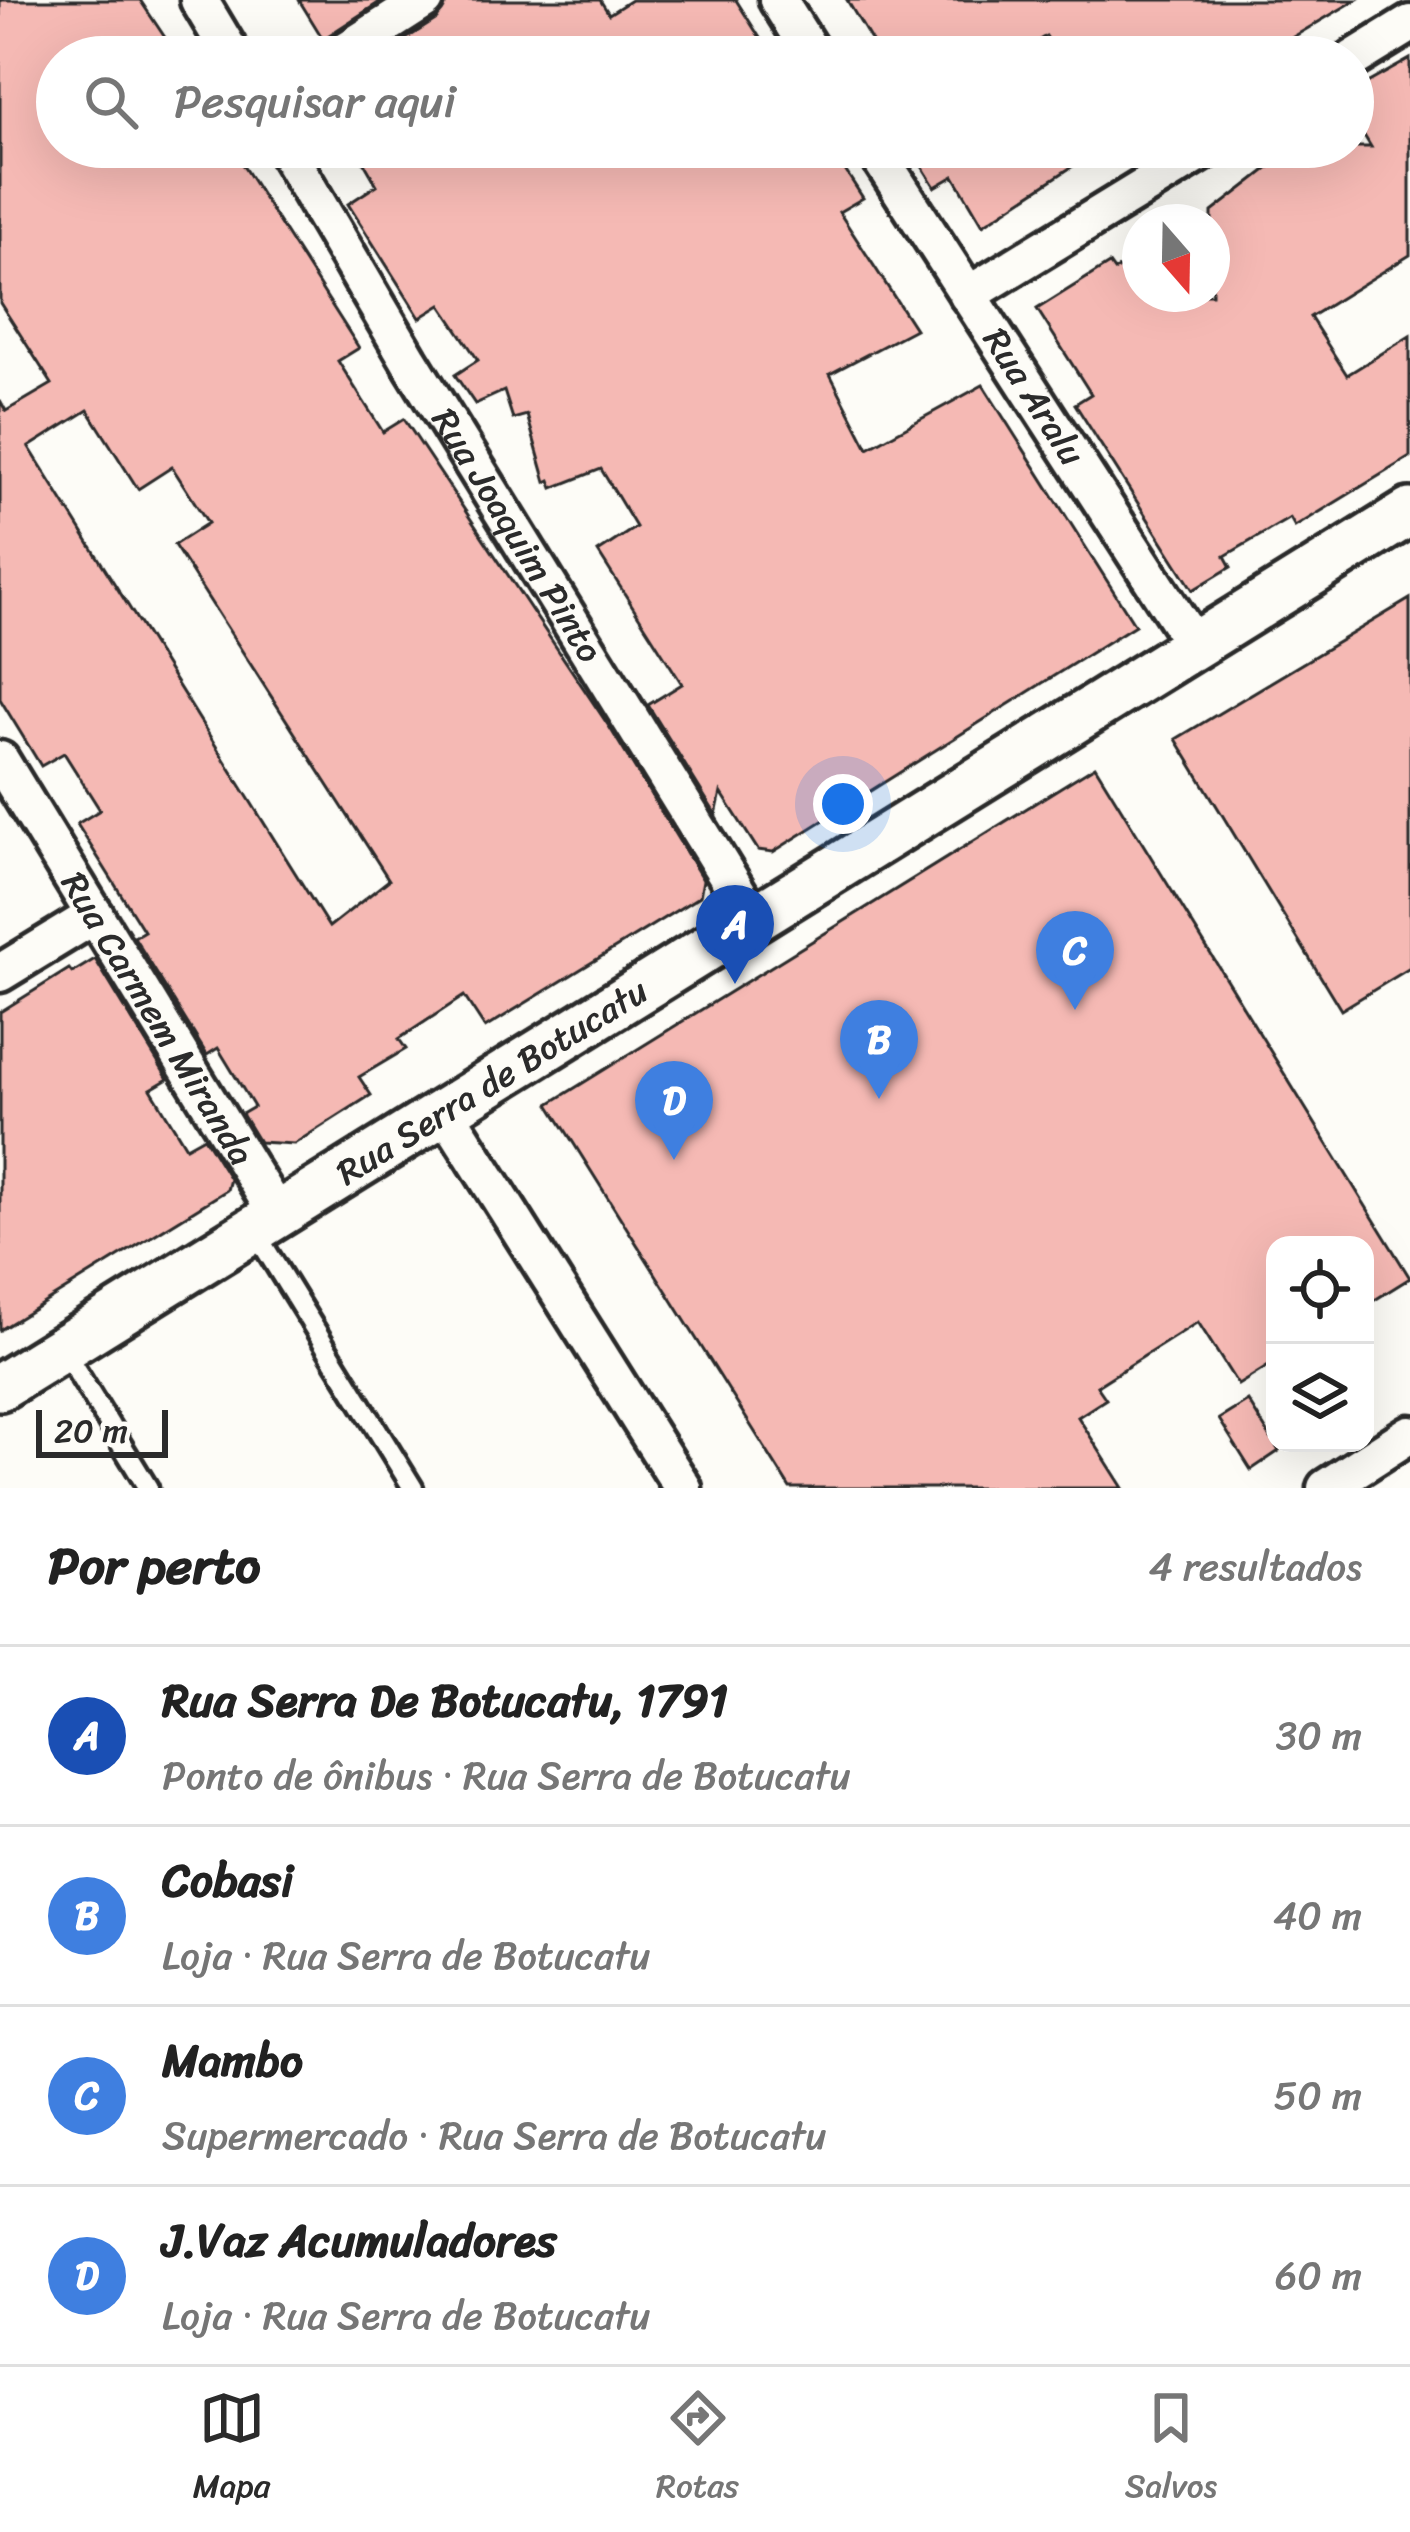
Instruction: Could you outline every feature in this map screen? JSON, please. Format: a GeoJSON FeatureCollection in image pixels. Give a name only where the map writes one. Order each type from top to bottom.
{"type":"FeatureCollection","features":[{"type":"Feature","properties":{"kind":"street"},"geometry":{"type":"LineString","coordinates":[[199,0],[220,36]]}},
{"type":"Feature","properties":{"kind":"street"},"geometry":{"type":"LineString","coordinates":[[369,36],[425,0]]}},
{"type":"Feature","properties":{"kind":"street"},"geometry":{"type":"LineString","coordinates":[[778,0],[801,36]]}},
{"type":"Feature","properties":{"kind":"street"},"geometry":{"type":"LineString","coordinates":[[1374,46],[1410,24]]}},
{"type":"Feature","properties":{"kind":"street","name":"Rua Joaquim Pinto"},"geometry":{"type":"LineString","coordinates":[[296,168],[754,920]]}},
{"type":"Feature","properties":{"kind":"street","name":"Rua Aralu"},"geometry":{"type":"LineString","coordinates":[[886,168],[1195,646]]}},
{"type":"Feature","properties":{"kind":"street"},"geometry":{"type":"LineString","coordinates":[[968,295],[1176,168]]}},
{"type":"Feature","properties":{"kind":"street","name":"Rua Serra de Botucatu"},"geometry":{"type":"LineString","coordinates":[[0,1387],[1410,512]]}},
{"type":"Feature","properties":{"kind":"street","name":"Rua Carmem Miranda"},"geometry":{"type":"LineString","coordinates":[[0,760],[95,915],[265,1222]]}},
{"type":"Feature","properties":{"kind":"street"},"geometry":{"type":"LineString","coordinates":[[0,973],[95,915]]}},
{"type":"Feature","properties":{"kind":"street"},"geometry":{"type":"LineString","coordinates":[[445,1111],[683,1488]]}},
{"type":"Feature","properties":{"kind":"street"},"geometry":{"type":"LineString","coordinates":[[1326,1488],[1410,1434]]}},
{"type":"Feature","properties":{"kind":"lane"},"geometry":{"type":"LineString","coordinates":[[265,1222],[413,1488]]}},
{"type":"Feature","properties":{"kind":"lane"},"geometry":{"type":"LineString","coordinates":[[62,1348],[148,1488]]}},
{"type":"Feature","properties":{"kind":"building"},"geometry":{"type":"Polygon","coordinates":[[[0,0],[140,0],[164,36],[36,36],[36,168],[244,168],[359,348],[338,361],[383,432],[404,419],[610,728],[703,880],[700,896],[485,1028],[464,996],[399,1039],[406,1049],[359,1077],[371,1095],[294,1144],[259,1142],[242,1114],[254,1107],[218,1048],[207,1055],[134,937],[144,931],[77,824],[100,810],[64,753],[41,766],[0,699],[0,400],[6,411],[52,384],[0,303],[0,0]],[[88,410],[29,447],[329,927],[389,880],[174,545],[208,523],[172,467],[138,489],[88,410]]]}},
{"type":"Feature","properties":{"kind":"building"},"geometry":{"type":"Polygon","coordinates":[[[299,0],[383,0],[328,36],[321,36],[299,0]]]}},
{"type":"Feature","properties":{"kind":"building"},"geometry":{"type":"Polygon","coordinates":[[[447,0],[600,0],[609,14],[631,0],[736,0],[759,36],[411,36],[437,19],[447,0]]]}},
{"type":"Feature","properties":{"kind":"building"},"geometry":{"type":"Polygon","coordinates":[[[847,0],[1356,0],[1295,36],[868,36],[847,0]]]}},
{"type":"Feature","properties":{"kind":"building"},"geometry":{"type":"Polygon","coordinates":[[[1410,59],[1410,255],[1310,317],[1347,375],[1410,336],[1410,457],[1295,527],[1290,518],[1225,556],[1231,567],[1193,590],[1075,404],[1091,394],[1037,309],[1109,264],[1114,271],[1122,266],[1122,312],[1230,312],[1230,204],[1222,204],[1269,168],[1374,168],[1374,79],[1410,59]]]}},
{"type":"Feature","properties":{"kind":"building"},"geometry":{"type":"Polygon","coordinates":[[[367,168],[844,168],[863,198],[839,212],[915,329],[830,374],[868,448],[983,385],[1135,625],[773,852],[758,850],[721,792],[716,815],[648,705],[682,684],[598,552],[636,527],[601,469],[553,488],[550,480],[546,482],[527,415],[513,419],[504,391],[475,404],[455,375],[478,360],[441,305],[420,318],[348,204],[377,185],[367,168]]]}},
{"type":"Feature","properties":{"kind":"building"},"geometry":{"type":"Polygon","coordinates":[[[923,168],[1070,168],[983,225],[954,176],[935,187],[923,168]]]}},
{"type":"Feature","properties":{"kind":"building"},"geometry":{"type":"Polygon","coordinates":[[[1410,599],[1410,968],[1341,1010],[1176,739],[1410,599]]]}},
{"type":"Feature","properties":{"kind":"building"},"geometry":{"type":"Polygon","coordinates":[[[1095,766],[1410,1278],[1374,1300],[1374,1236],[1266,1236],[1266,1368],[1238,1385],[1198,1322],[1097,1386],[1106,1399],[1078,1417],[1123,1488],[790,1488],[549,1104],[1095,766]]]}},
{"type":"Feature","properties":{"kind":"building"},"geometry":{"type":"Polygon","coordinates":[[[95,959],[168,1079],[151,1089],[186,1147],[204,1137],[230,1179],[227,1190],[0,1330],[0,1012],[69,969],[72,973],[95,959]]]}},
{"type":"Feature","properties":{"kind":"building"},"geometry":{"type":"Polygon","coordinates":[[[1248,1401],[1266,1430],[1266,1452],[1278,1452],[1251,1470],[1219,1419],[1248,1401]]]}},
{"type":"Feature","properties":{"kind":"place","name":"Rua Serra De Botucatu, 1791"},"geometry":{"type":"Point","coordinates":[735,984]}},
{"type":"Feature","properties":{"kind":"place","name":"Mambo"},"geometry":{"type":"Point","coordinates":[1075,1010]}},
{"type":"Feature","properties":{"kind":"place","name":"Cobasi"},"geometry":{"type":"Point","coordinates":[879,1099]}},
{"type":"Feature","properties":{"kind":"place","name":"J.Vaz Acumuladores"},"geometry":{"type":"Point","coordinates":[674,1160]}}]}
